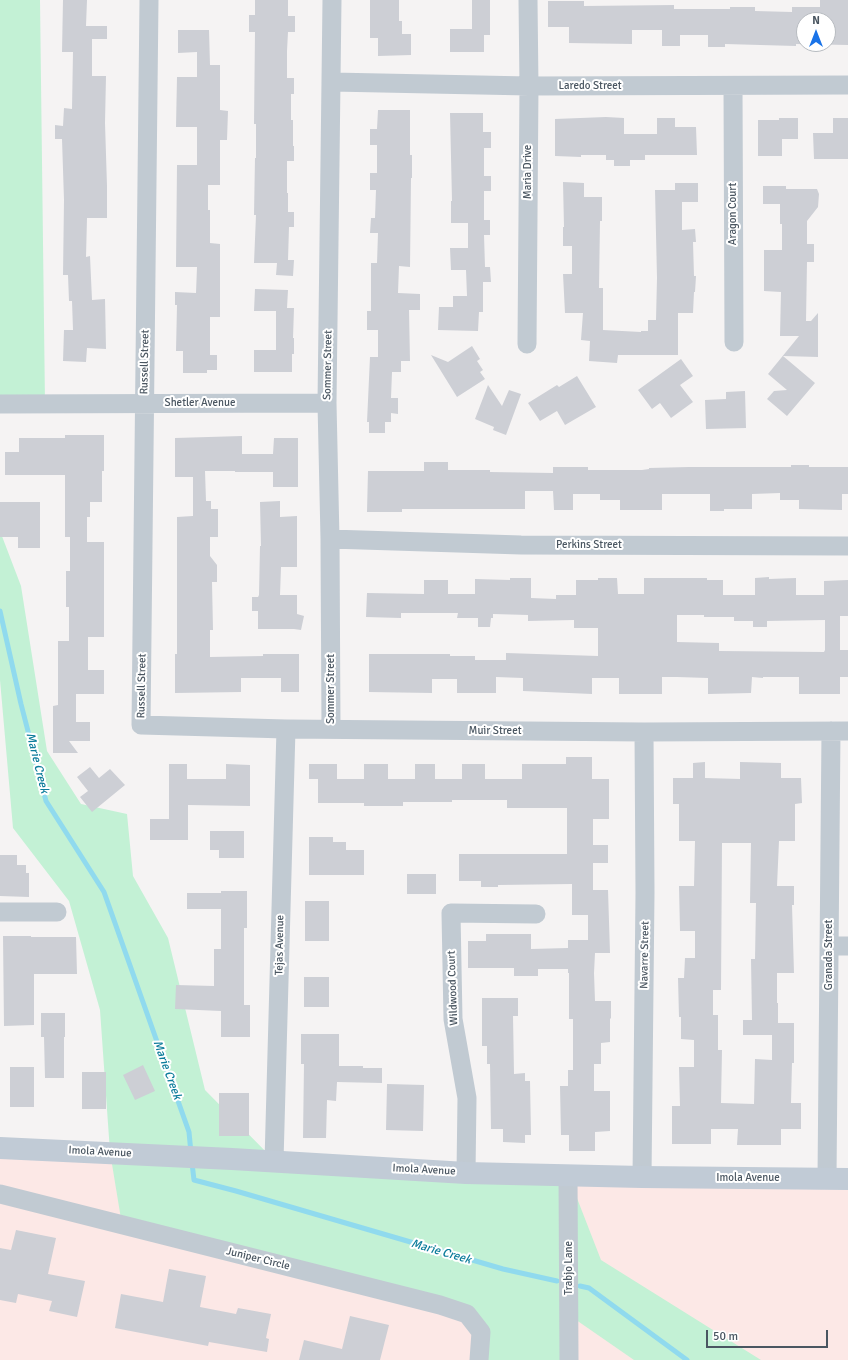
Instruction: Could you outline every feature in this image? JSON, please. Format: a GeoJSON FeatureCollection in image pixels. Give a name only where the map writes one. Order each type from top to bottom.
{"type":"FeatureCollection","features":[{"type":"Feature","properties":{"kind":"street","name":"Russell Street"},"geometry":{"type":"LineString","coordinates":[[141,724],[149,0]]}},
{"type":"Feature","properties":{"kind":"street","name":"Sommer Street"},"geometry":{"type":"LineString","coordinates":[[331,729],[330,538],[327,403],[332,0]]}},
{"type":"Feature","properties":{"kind":"street","name":"Maria Drive"},"geometry":{"type":"LineString","coordinates":[[527,344],[529,86],[528,0]]}},
{"type":"Feature","properties":{"kind":"street","name":"Laredo Street"},"geometry":{"type":"LineString","coordinates":[[332,82],[529,86],[848,85]]}},
{"type":"Feature","properties":{"kind":"street","name":"Aragon Court"},"geometry":{"type":"LineString","coordinates":[[733,86],[734,342]]}},
{"type":"Feature","properties":{"kind":"street","name":"Shetler Avenue"},"geometry":{"type":"LineString","coordinates":[[0,404],[327,403]]}},
{"type":"Feature","properties":{"kind":"street","name":"Perkins Street"},"geometry":{"type":"LineString","coordinates":[[330,538],[521,545],[848,546]]}},
{"type":"Feature","properties":{"kind":"street","name":"Muir Street"},"geometry":{"type":"LineString","coordinates":[[141,724],[286,729],[644,732],[839,731]]}},
{"type":"Feature","properties":{"kind":"street","name":"Tejas Avenue"},"geometry":{"type":"LineString","coordinates":[[274,1161],[286,729]]}},
{"type":"Feature","properties":{"kind":"street","name":"Granada Street"},"geometry":{"type":"LineString","coordinates":[[838,1178],[829,946],[839,731]]}},
{"type":"Feature","properties":{"kind":"street","name":"Navarre Street"},"geometry":{"type":"LineString","coordinates":[[642,1177],[645,893],[644,732]]}},
{"type":"Feature","properties":{"kind":"street"},"geometry":{"type":"LineString","coordinates":[[0,912],[57,912]]}},
{"type":"Feature","properties":{"kind":"street","name":"Wildwood Court"},"geometry":{"type":"LineString","coordinates":[[466,1173],[467,1098],[453,1019],[451,913],[536,914]]}},
{"type":"Feature","properties":{"kind":"street"},"geometry":{"type":"LineString","coordinates":[[829,946],[848,946]]}},
{"type":"Feature","properties":{"kind":"street","name":"Imola Avenue"},"geometry":{"type":"LineString","coordinates":[[0,1148],[232,1158],[466,1173],[642,1177],[838,1178]]}},
{"type":"Feature","properties":{"kind":"street","name":"Trabjo Lane"},"geometry":{"type":"LineString","coordinates":[[568,1175],[569,1360]]}},
{"type":"Feature","properties":{"kind":"street","name":"Juniper Circle"},"geometry":{"type":"LineString","coordinates":[[0,1194],[440,1305],[467,1314],[481,1332],[479,1360]]}},
{"type":"Feature","properties":{"kind":"shaded area"},"geometry":{"type":"Polygon","coordinates":[[[0,1154],[848,1179],[848,1360],[0,1360],[0,1154]]]}},
{"type":"Feature","properties":{"kind":"green space"},"geometry":{"type":"Polygon","coordinates":[[[0,0],[40,0],[45,404],[0,404],[0,0]]]}},
{"type":"Feature","properties":{"kind":"green space"},"geometry":{"type":"Polygon","coordinates":[[[0,531],[21,586],[47,751],[81,804],[127,814],[133,876],[168,938],[205,1090],[275,1161],[568,1175],[601,1260],[761,1360],[634,1360],[569,1315],[569,1360],[479,1360],[467,1314],[122,1225],[110,1152],[100,1010],[69,901],[13,828],[0,680],[0,531]]]}},
{"type":"Feature","properties":{"kind":"building"},"geometry":{"type":"Polygon","coordinates":[[[63,0],[87,0],[86,26],[107,26],[107,39],[92,39],[92,76],[106,76],[105,123],[107,218],[87,218],[86,257],[90,256],[92,300],[105,299],[106,349],[87,348],[86,362],[63,361],[64,330],[73,330],[72,301],[69,301],[68,275],[63,275],[64,200],[62,139],[55,139],[55,125],[63,126],[64,108],[72,109],[73,52],[62,52],[63,0]]]}},
{"type":"Feature","properties":{"kind":"building"},"geometry":{"type":"Polygon","coordinates":[[[255,0],[288,0],[288,16],[295,16],[295,32],[288,32],[287,51],[287,78],[294,78],[294,94],[291,94],[291,120],[293,120],[294,161],[287,161],[288,212],[294,212],[294,227],[289,227],[288,260],[294,260],[293,276],[276,275],[277,263],[254,263],[256,215],[254,215],[256,158],[256,124],[254,124],[255,32],[249,32],[249,15],[255,15],[255,0]]]}},
{"type":"Feature","properties":{"kind":"building"},"geometry":{"type":"Polygon","coordinates":[[[370,0],[399,0],[399,21],[402,21],[402,34],[411,34],[411,55],[378,56],[378,38],[370,38],[370,0]]]}},
{"type":"Feature","properties":{"kind":"building"},"geometry":{"type":"Polygon","coordinates":[[[472,0],[490,0],[490,35],[484,35],[484,52],[450,52],[450,29],[472,29],[472,0]]]}},
{"type":"Feature","properties":{"kind":"building"},"geometry":{"type":"Polygon","coordinates":[[[820,0],[848,0],[848,45],[836,45],[836,12],[796,12],[796,46],[725,44],[725,47],[708,47],[708,35],[680,35],[680,46],[662,46],[662,30],[632,30],[632,44],[569,43],[569,27],[548,27],[548,1],[584,1],[584,6],[674,5],[674,9],[730,9],[730,7],[755,7],[755,11],[792,12],[792,7],[820,7],[820,0]]]}},
{"type":"Feature","properties":{"kind":"building"},"geometry":{"type":"Polygon","coordinates":[[[178,30],[209,30],[210,65],[220,65],[220,110],[228,111],[227,140],[220,140],[220,185],[208,185],[210,243],[220,244],[220,317],[210,317],[210,355],[217,355],[217,370],[207,370],[207,373],[183,373],[183,351],[176,351],[177,305],[175,305],[175,292],[196,293],[197,267],[176,267],[177,165],[197,165],[197,127],[176,127],[177,77],[197,77],[197,52],[178,53],[178,30]]]}},
{"type":"Feature","properties":{"kind":"building"},"geometry":{"type":"Polygon","coordinates":[[[378,110],[410,110],[410,155],[412,155],[412,178],[410,267],[399,266],[398,293],[420,294],[420,310],[409,310],[410,361],[401,361],[401,372],[392,372],[391,398],[398,398],[398,414],[391,413],[391,422],[385,422],[385,433],[369,433],[369,422],[367,422],[370,357],[378,357],[378,330],[367,330],[367,311],[371,311],[371,263],[377,263],[378,233],[370,233],[371,218],[375,218],[376,190],[370,190],[370,173],[377,173],[377,145],[370,145],[370,129],[377,129],[378,110]]]}},
{"type":"Feature","properties":{"kind":"building"},"geometry":{"type":"Polygon","coordinates":[[[450,113],[483,113],[483,132],[491,132],[491,148],[484,148],[484,176],[491,176],[491,191],[484,191],[484,220],[490,220],[490,235],[484,235],[485,267],[490,267],[491,282],[483,282],[483,312],[479,312],[478,331],[438,330],[439,307],[453,307],[453,296],[467,296],[466,270],[451,270],[450,248],[468,248],[468,223],[451,223],[450,113]]]}},
{"type":"Feature","properties":{"kind":"building"},"geometry":{"type":"Polygon","coordinates":[[[606,117],[624,118],[624,134],[657,134],[657,118],[675,118],[675,127],[696,127],[697,155],[645,155],[645,160],[630,160],[630,166],[614,166],[614,160],[606,160],[606,155],[581,155],[581,157],[555,156],[555,119],[606,117]]]}},
{"type":"Feature","properties":{"kind":"building"},"geometry":{"type":"Polygon","coordinates":[[[779,118],[798,118],[798,139],[782,139],[782,156],[758,156],[758,120],[779,120],[779,118]]]}},
{"type":"Feature","properties":{"kind":"building"},"geometry":{"type":"Polygon","coordinates":[[[833,118],[848,118],[848,159],[814,159],[813,133],[833,133],[833,118]]]}},
{"type":"Feature","properties":{"kind":"building"},"geometry":{"type":"Polygon","coordinates":[[[563,182],[584,183],[584,197],[602,197],[602,221],[600,221],[599,288],[603,288],[603,330],[641,332],[648,331],[648,320],[656,320],[657,278],[655,190],[675,190],[675,183],[698,183],[698,202],[682,202],[682,230],[695,229],[696,242],[693,242],[694,276],[696,276],[693,313],[678,313],[678,355],[618,355],[617,363],[589,361],[590,341],[581,340],[583,313],[565,313],[563,274],[572,274],[572,246],[563,246],[563,182]]]}},
{"type":"Feature","properties":{"kind":"building"},"geometry":{"type":"Polygon","coordinates":[[[763,186],[786,186],[786,189],[817,189],[819,194],[818,207],[807,221],[807,244],[814,244],[814,262],[807,262],[806,321],[811,321],[818,313],[818,357],[783,356],[815,383],[787,416],[767,399],[774,391],[787,390],[768,374],[799,336],[780,336],[781,292],[764,291],[764,250],[782,250],[782,224],[780,224],[780,204],[763,204],[763,186]]]}},
{"type":"Feature","properties":{"kind":"building"},"geometry":{"type":"Polygon","coordinates":[[[255,289],[288,290],[287,308],[294,308],[294,354],[292,354],[292,372],[254,372],[254,350],[276,350],[276,311],[254,311],[255,289]]]}},
{"type":"Feature","properties":{"kind":"building"},"geometry":{"type":"Polygon","coordinates":[[[472,346],[480,359],[477,361],[483,370],[480,372],[485,379],[457,397],[431,355],[448,362],[472,346]]]}},
{"type":"Feature","properties":{"kind":"building"},"geometry":{"type":"Polygon","coordinates":[[[681,359],[693,376],[680,385],[693,402],[671,418],[660,403],[652,409],[638,390],[681,359]]]}},
{"type":"Feature","properties":{"kind":"building"},"geometry":{"type":"Polygon","coordinates":[[[577,376],[596,407],[565,425],[557,411],[540,421],[528,403],[557,385],[559,387],[577,376]]]}},
{"type":"Feature","properties":{"kind":"building"},"geometry":{"type":"Polygon","coordinates":[[[488,385],[502,406],[509,390],[521,394],[506,435],[493,430],[494,427],[475,419],[488,385]]]}},
{"type":"Feature","properties":{"kind":"building"},"geometry":{"type":"Polygon","coordinates":[[[745,391],[746,428],[706,429],[705,400],[726,399],[726,392],[745,391]]]}},
{"type":"Feature","properties":{"kind":"building"},"geometry":{"type":"Polygon","coordinates":[[[65,435],[104,435],[102,502],[90,502],[90,517],[87,517],[87,542],[104,542],[104,637],[88,637],[88,670],[104,670],[104,694],[76,694],[76,722],[90,722],[90,741],[69,741],[78,753],[53,753],[53,706],[58,705],[58,641],[69,641],[69,607],[66,607],[66,571],[70,571],[70,537],[65,537],[65,475],[5,475],[5,452],[19,452],[19,438],[65,438],[65,435]]]}},
{"type":"Feature","properties":{"kind":"building"},"geometry":{"type":"Polygon","coordinates":[[[242,436],[242,454],[273,454],[274,438],[298,438],[298,487],[273,487],[273,472],[205,471],[206,501],[211,501],[211,509],[218,509],[218,537],[210,537],[210,556],[217,565],[217,582],[212,582],[213,630],[210,630],[210,657],[263,656],[263,654],[299,654],[299,692],[281,692],[281,678],[241,678],[241,692],[175,693],[175,654],[177,654],[177,517],[193,516],[193,477],[175,477],[175,438],[242,436]]]}},
{"type":"Feature","properties":{"kind":"building"},"geometry":{"type":"Polygon","coordinates":[[[424,462],[448,462],[448,470],[553,473],[553,467],[588,467],[588,470],[642,470],[649,468],[689,467],[791,467],[791,465],[809,465],[809,467],[848,467],[848,494],[842,494],[842,510],[799,509],[799,500],[780,500],[780,493],[752,494],[752,509],[724,509],[724,511],[710,511],[710,494],[662,494],[662,510],[620,510],[620,500],[600,500],[600,494],[573,494],[573,510],[554,510],[553,491],[525,491],[525,509],[402,509],[402,512],[367,512],[368,471],[424,471],[424,462]]]}},
{"type":"Feature","properties":{"kind":"building"},"geometry":{"type":"Polygon","coordinates":[[[280,501],[280,517],[297,516],[297,567],[281,567],[280,595],[297,595],[297,614],[304,616],[301,630],[258,629],[258,611],[252,611],[252,597],[258,597],[259,595],[261,546],[260,502],[280,501]]]}},
{"type":"Feature","properties":{"kind":"building"},"geometry":{"type":"Polygon","coordinates":[[[0,502],[40,502],[40,548],[18,548],[18,537],[0,537],[0,502]]]}},
{"type":"Feature","properties":{"kind":"building"},"geometry":{"type":"Polygon","coordinates":[[[510,578],[531,578],[531,598],[556,599],[556,595],[576,595],[576,580],[617,578],[618,594],[644,594],[644,578],[707,578],[707,580],[723,580],[723,595],[755,595],[755,578],[796,578],[796,595],[824,595],[824,581],[848,580],[848,616],[840,616],[840,650],[848,650],[848,677],[840,677],[840,694],[799,694],[799,677],[752,677],[751,693],[708,694],[708,678],[677,677],[662,677],[662,694],[619,694],[619,678],[592,678],[592,694],[523,691],[523,678],[496,677],[496,693],[457,693],[457,679],[432,679],[432,693],[369,692],[369,654],[450,654],[450,656],[475,656],[475,660],[506,660],[506,653],[598,656],[598,628],[574,628],[574,620],[528,621],[528,615],[493,614],[490,627],[478,627],[478,618],[457,618],[458,613],[401,613],[401,618],[366,617],[367,593],[424,594],[424,580],[448,580],[448,594],[475,594],[475,579],[510,580],[510,578]],[[677,615],[677,642],[719,643],[719,651],[824,652],[825,650],[825,620],[767,621],[767,627],[753,627],[753,621],[734,621],[734,617],[704,617],[704,615],[677,615]]]}},
{"type":"Feature","properties":{"kind":"building"},"geometry":{"type":"Polygon","coordinates":[[[566,757],[592,757],[592,779],[609,779],[609,819],[593,819],[593,845],[608,845],[608,863],[593,863],[593,890],[608,890],[610,953],[595,953],[595,1001],[611,1001],[610,1042],[601,1043],[601,1064],[594,1064],[594,1091],[610,1091],[610,1131],[595,1132],[595,1151],[569,1151],[569,1135],[561,1135],[560,1086],[568,1086],[568,1070],[573,1070],[573,1019],[569,1019],[568,969],[538,969],[538,976],[514,976],[514,968],[468,968],[468,941],[486,941],[486,934],[531,934],[531,949],[568,948],[568,940],[588,940],[588,915],[572,915],[572,884],[498,885],[498,887],[481,887],[481,881],[459,881],[459,854],[567,854],[567,808],[507,808],[507,800],[403,802],[403,806],[364,806],[364,803],[318,803],[318,779],[309,779],[309,764],[337,764],[337,779],[364,779],[364,764],[388,764],[388,779],[415,779],[415,764],[435,764],[435,779],[462,779],[462,764],[485,764],[485,779],[522,779],[522,764],[566,764],[566,757]]]}},
{"type":"Feature","properties":{"kind":"building"},"geometry":{"type":"Polygon","coordinates":[[[705,762],[705,778],[740,779],[740,762],[781,763],[781,778],[801,778],[802,803],[795,804],[795,841],[779,841],[777,886],[794,886],[794,905],[792,905],[794,973],[777,973],[777,1003],[778,1023],[794,1023],[794,1063],[792,1063],[791,1103],[801,1103],[801,1129],[781,1129],[781,1145],[737,1145],[738,1129],[711,1129],[711,1144],[672,1144],[672,1106],[680,1106],[679,1067],[694,1067],[694,1040],[681,1039],[678,978],[684,978],[685,958],[695,958],[695,931],[680,931],[679,886],[694,886],[695,841],[679,841],[679,804],[673,804],[673,778],[693,778],[693,763],[705,762]],[[722,843],[721,990],[713,990],[713,1015],[718,1015],[718,1050],[722,1050],[721,1103],[754,1104],[755,1059],[772,1060],[772,1035],[743,1035],[743,1020],[752,1020],[751,959],[755,959],[756,903],[750,903],[751,843],[722,843]]]}},
{"type":"Feature","properties":{"kind":"building"},"geometry":{"type":"Polygon","coordinates":[[[169,764],[187,764],[187,779],[226,779],[226,764],[250,765],[250,806],[188,805],[188,840],[150,840],[150,819],[169,819],[169,764]]]}},
{"type":"Feature","properties":{"kind":"building"},"geometry":{"type":"Polygon","coordinates":[[[90,767],[99,778],[110,769],[125,785],[92,812],[80,797],[88,791],[77,777],[90,767]]]}},
{"type":"Feature","properties":{"kind":"building"},"geometry":{"type":"Polygon","coordinates":[[[210,831],[244,831],[244,858],[219,858],[219,850],[210,850],[210,831]]]}},
{"type":"Feature","properties":{"kind":"building"},"geometry":{"type":"Polygon","coordinates":[[[309,837],[333,837],[333,842],[346,842],[346,850],[364,850],[364,875],[309,875],[309,837]]]}},
{"type":"Feature","properties":{"kind":"building"},"geometry":{"type":"Polygon","coordinates":[[[0,855],[17,855],[17,865],[26,865],[26,873],[29,873],[29,897],[0,896],[0,855]]]}},
{"type":"Feature","properties":{"kind":"building"},"geometry":{"type":"Polygon","coordinates":[[[407,874],[436,874],[436,894],[407,894],[407,874]]]}},
{"type":"Feature","properties":{"kind":"building"},"geometry":{"type":"Polygon","coordinates":[[[221,891],[247,891],[247,928],[244,928],[244,1005],[250,1005],[250,1037],[221,1037],[221,1011],[175,1009],[176,985],[214,986],[214,949],[221,949],[221,909],[187,909],[187,893],[221,893],[221,891]]]}},
{"type":"Feature","properties":{"kind":"building"},"geometry":{"type":"Polygon","coordinates":[[[305,901],[329,901],[329,941],[305,941],[305,901]]]}},
{"type":"Feature","properties":{"kind":"building"},"geometry":{"type":"Polygon","coordinates":[[[3,936],[76,937],[77,974],[34,974],[34,1025],[4,1026],[3,936]]]}},
{"type":"Feature","properties":{"kind":"building"},"geometry":{"type":"Polygon","coordinates":[[[304,977],[329,977],[329,1007],[304,1007],[304,977]]]}},
{"type":"Feature","properties":{"kind":"building"},"geometry":{"type":"Polygon","coordinates":[[[482,998],[518,998],[518,1016],[513,1016],[514,1074],[525,1073],[525,1081],[530,1081],[531,1135],[525,1135],[525,1143],[503,1142],[503,1129],[491,1129],[490,1064],[487,1064],[487,1046],[482,1046],[482,998]]]}},
{"type":"Feature","properties":{"kind":"building"},"geometry":{"type":"Polygon","coordinates":[[[41,1013],[65,1013],[64,1078],[45,1078],[44,1037],[41,1037],[41,1013]]]}},
{"type":"Feature","properties":{"kind":"building"},"geometry":{"type":"Polygon","coordinates":[[[301,1034],[339,1034],[339,1066],[382,1068],[382,1083],[337,1082],[336,1101],[327,1100],[326,1138],[303,1138],[304,1064],[301,1064],[301,1034]]]}},
{"type":"Feature","properties":{"kind":"building"},"geometry":{"type":"Polygon","coordinates":[[[143,1065],[155,1091],[135,1100],[123,1075],[143,1065]]]}},
{"type":"Feature","properties":{"kind":"building"},"geometry":{"type":"Polygon","coordinates":[[[10,1067],[34,1067],[34,1107],[10,1107],[10,1067]]]}},
{"type":"Feature","properties":{"kind":"building"},"geometry":{"type":"Polygon","coordinates":[[[82,1072],[106,1072],[106,1109],[82,1109],[82,1072]]]}},
{"type":"Feature","properties":{"kind":"building"},"geometry":{"type":"Polygon","coordinates":[[[387,1084],[424,1085],[423,1131],[386,1130],[387,1084]]]}},
{"type":"Feature","properties":{"kind":"building"},"geometry":{"type":"Polygon","coordinates":[[[219,1093],[249,1093],[249,1136],[219,1136],[219,1093]]]}},
{"type":"Feature","properties":{"kind":"building"},"geometry":{"type":"Polygon","coordinates":[[[16,1230],[56,1238],[48,1274],[85,1281],[77,1317],[49,1311],[52,1301],[18,1294],[16,1303],[0,1300],[0,1248],[11,1250],[16,1230]]]}},
{"type":"Feature","properties":{"kind":"building"},"geometry":{"type":"Polygon","coordinates":[[[169,1269],[206,1276],[200,1307],[236,1314],[238,1308],[271,1314],[266,1338],[269,1339],[267,1352],[209,1342],[208,1346],[115,1328],[121,1294],[163,1302],[169,1269]]]}},
{"type":"Feature","properties":{"kind":"building"},"geometry":{"type":"Polygon","coordinates":[[[350,1316],[389,1325],[380,1360],[299,1360],[304,1340],[342,1349],[350,1316]]]}},
{"type":"Feature","properties":{"kind":"waterway","name":"Marie Creek"},"geometry":{"type":"LineString","coordinates":[[0,611],[21,704],[46,801],[104,892],[189,1132],[191,1153]]}},
{"type":"Feature","properties":{"kind":"waterway","name":"Marie Creek"},"geometry":{"type":"LineString","coordinates":[[192,1163],[194,1180],[503,1269],[557,1281]]}},
{"type":"Feature","properties":{"kind":"waterway","name":"Marie Creek"},"geometry":{"type":"LineString","coordinates":[[580,1286],[589,1288],[687,1360]]}}]}
